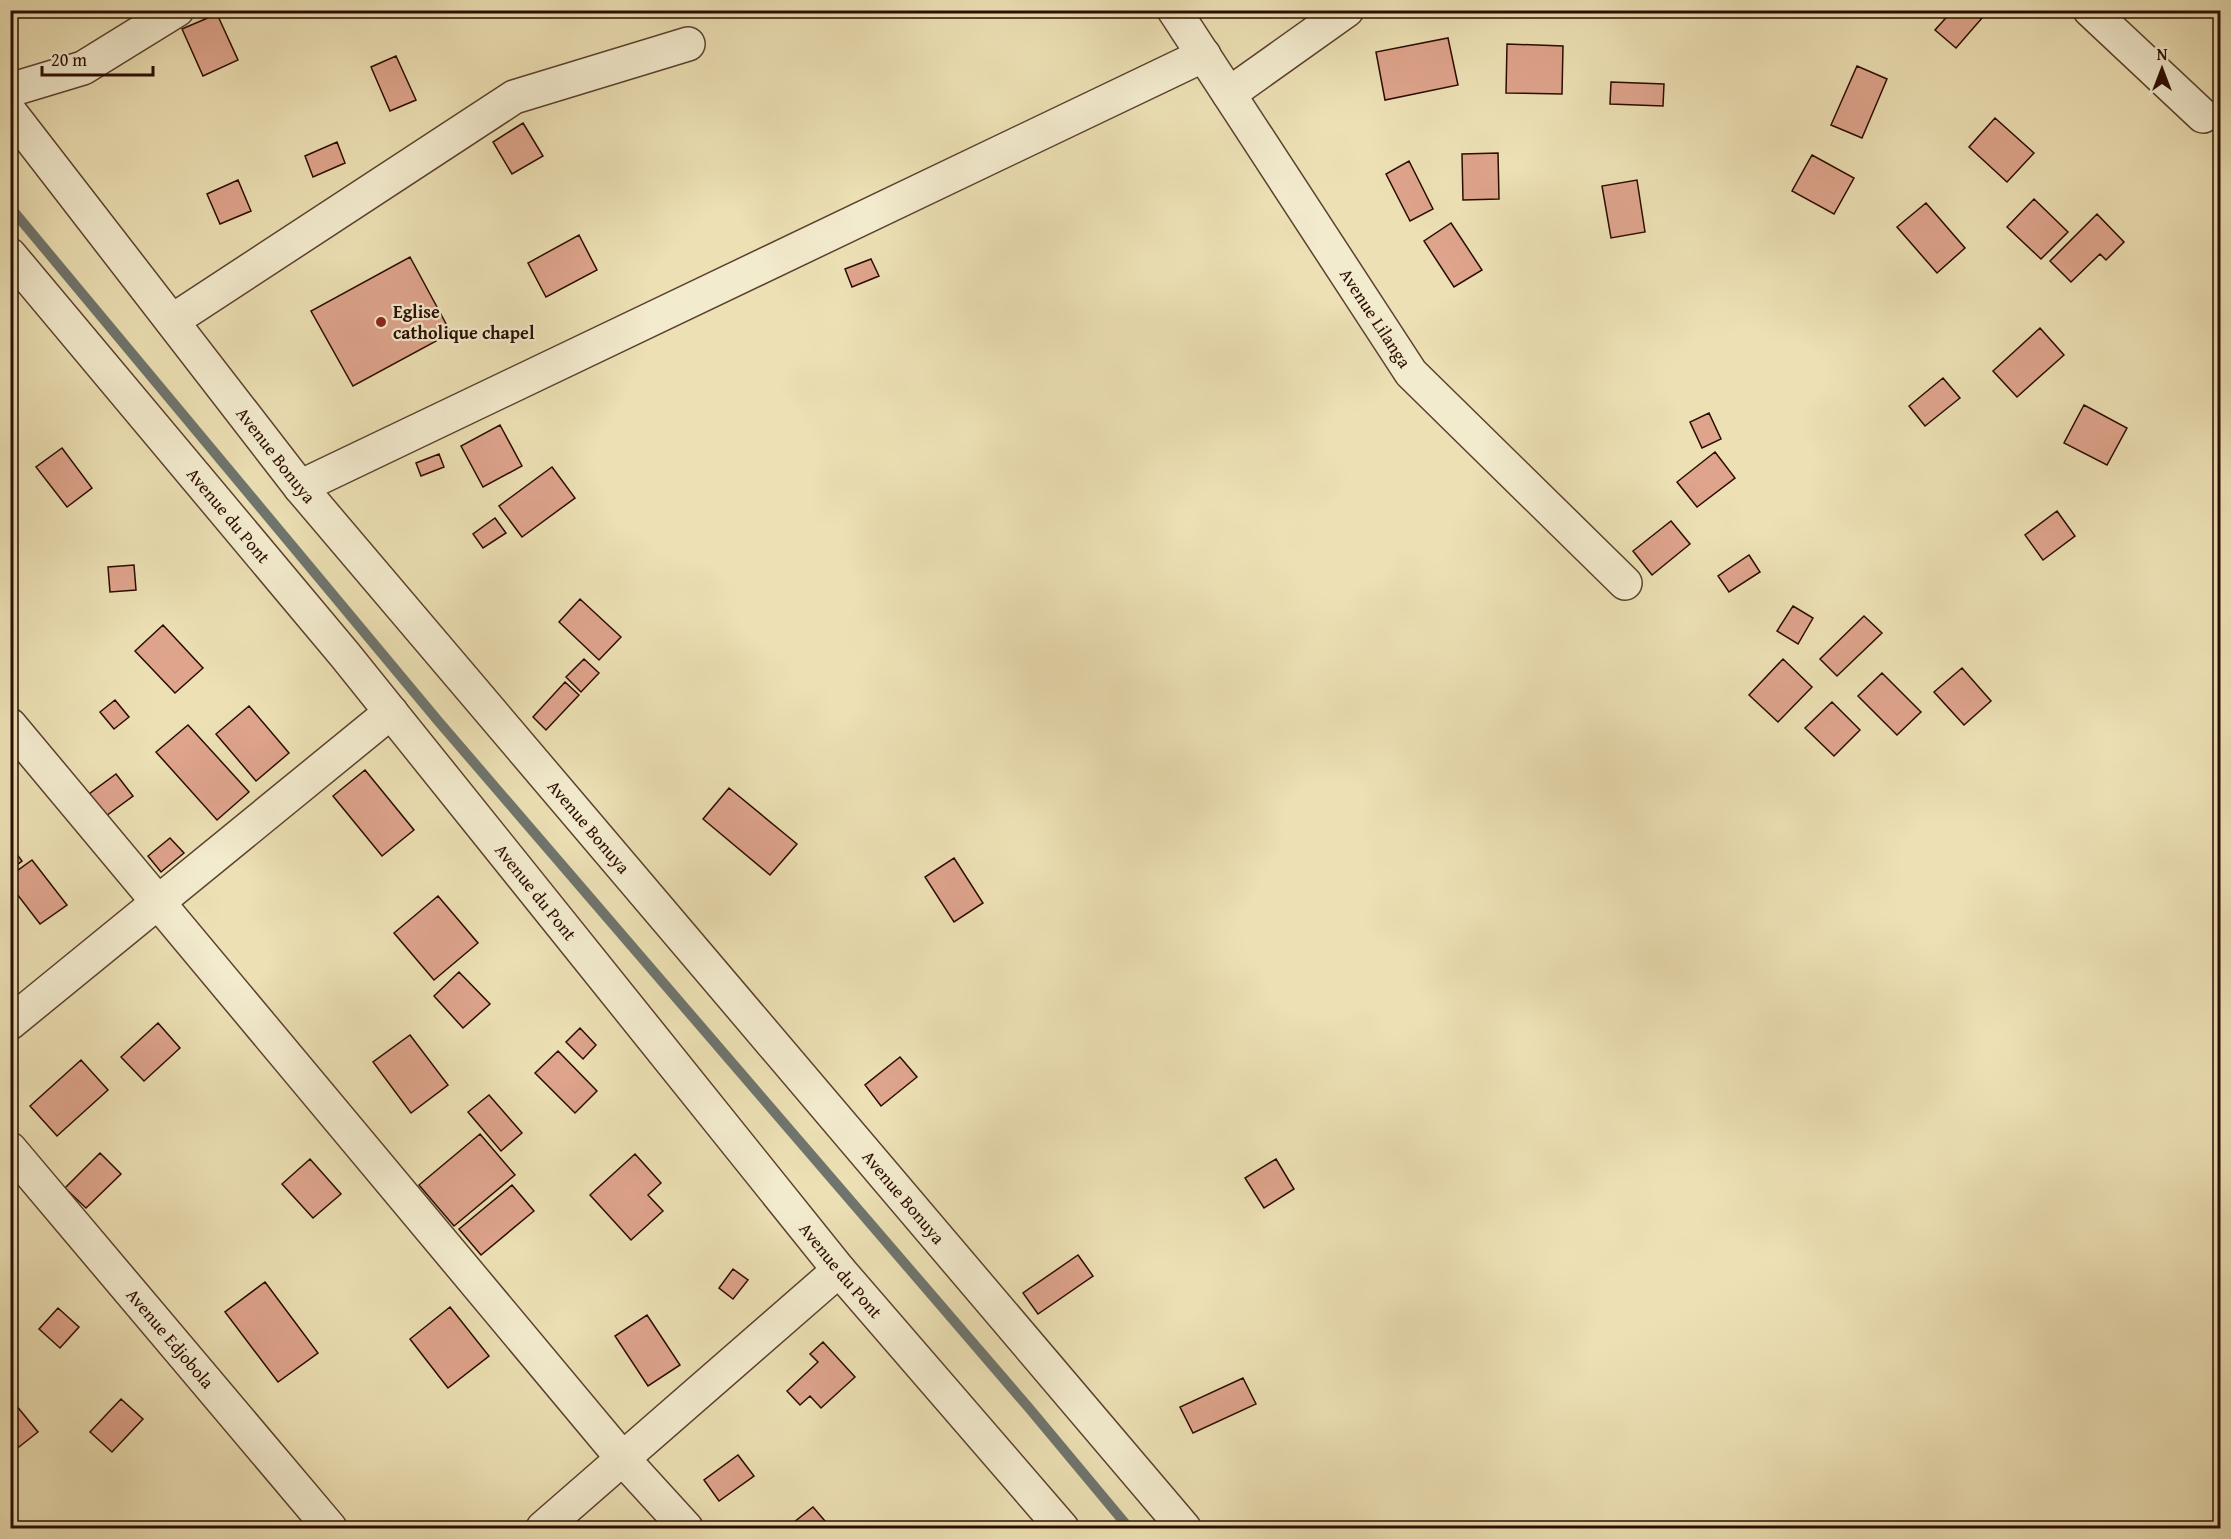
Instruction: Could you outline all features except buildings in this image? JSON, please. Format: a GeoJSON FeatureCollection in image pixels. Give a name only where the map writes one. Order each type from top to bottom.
{"type":"FeatureCollection","features":[{"type":"Feature","properties":{"kind":"street"},"geometry":{"type":"LineString","coordinates":[[10,90],[83,68],[177,10]]}},
{"type":"Feature","properties":{"kind":"street","name":"Avenue Lilanga"},"geometry":{"type":"LineString","coordinates":[[1174,10],[1411,373],[1625,583]]}},
{"type":"Feature","properties":{"kind":"street"},"geometry":{"type":"LineString","coordinates":[[1229,94],[1347,10]]}},
{"type":"Feature","properties":{"kind":"street"},"geometry":{"type":"LineString","coordinates":[[2090,10],[2203,116]]}},
{"type":"Feature","properties":{"kind":"street"},"geometry":{"type":"LineString","coordinates":[[172,321],[514,97],[688,44]]}},
{"type":"Feature","properties":{"kind":"street"},"geometry":{"type":"LineString","coordinates":[[300,487],[1204,56]]}},
{"type":"Feature","properties":{"kind":"street","name":"Avenue Bonuya"},"geometry":{"type":"LineString","coordinates":[[10,112],[300,487],[1184,1528]]}},
{"type":"Feature","properties":{"kind":"street","name":"Avenue du Pont"},"geometry":{"type":"LineString","coordinates":[[10,255],[391,712],[839,1270],[1062,1528]]}},
{"type":"Feature","properties":{"kind":"street"},"geometry":{"type":"LineString","coordinates":[[10,1023],[391,712]]}},
{"type":"Feature","properties":{"kind":"street"},"geometry":{"type":"LineString","coordinates":[[10,725],[623,1458],[686,1528]]}},
{"type":"Feature","properties":{"kind":"street","name":"Avenue Edjobola"},"geometry":{"type":"LineString","coordinates":[[10,1149],[330,1528]]}},
{"type":"Feature","properties":{"kind":"street"},"geometry":{"type":"LineString","coordinates":[[543,1528],[839,1270]]}},
{"type":"Feature","properties":{"kind":"waterway"},"geometry":{"type":"LineString","coordinates":[[10,207],[439,722],[1029,1408],[1129,1528]]}},
{"type":"Feature","properties":{"kind":"place","name":"Eglise catholique chapel"},"geometry":{"type":"Point","coordinates":[381,322]}}]}
